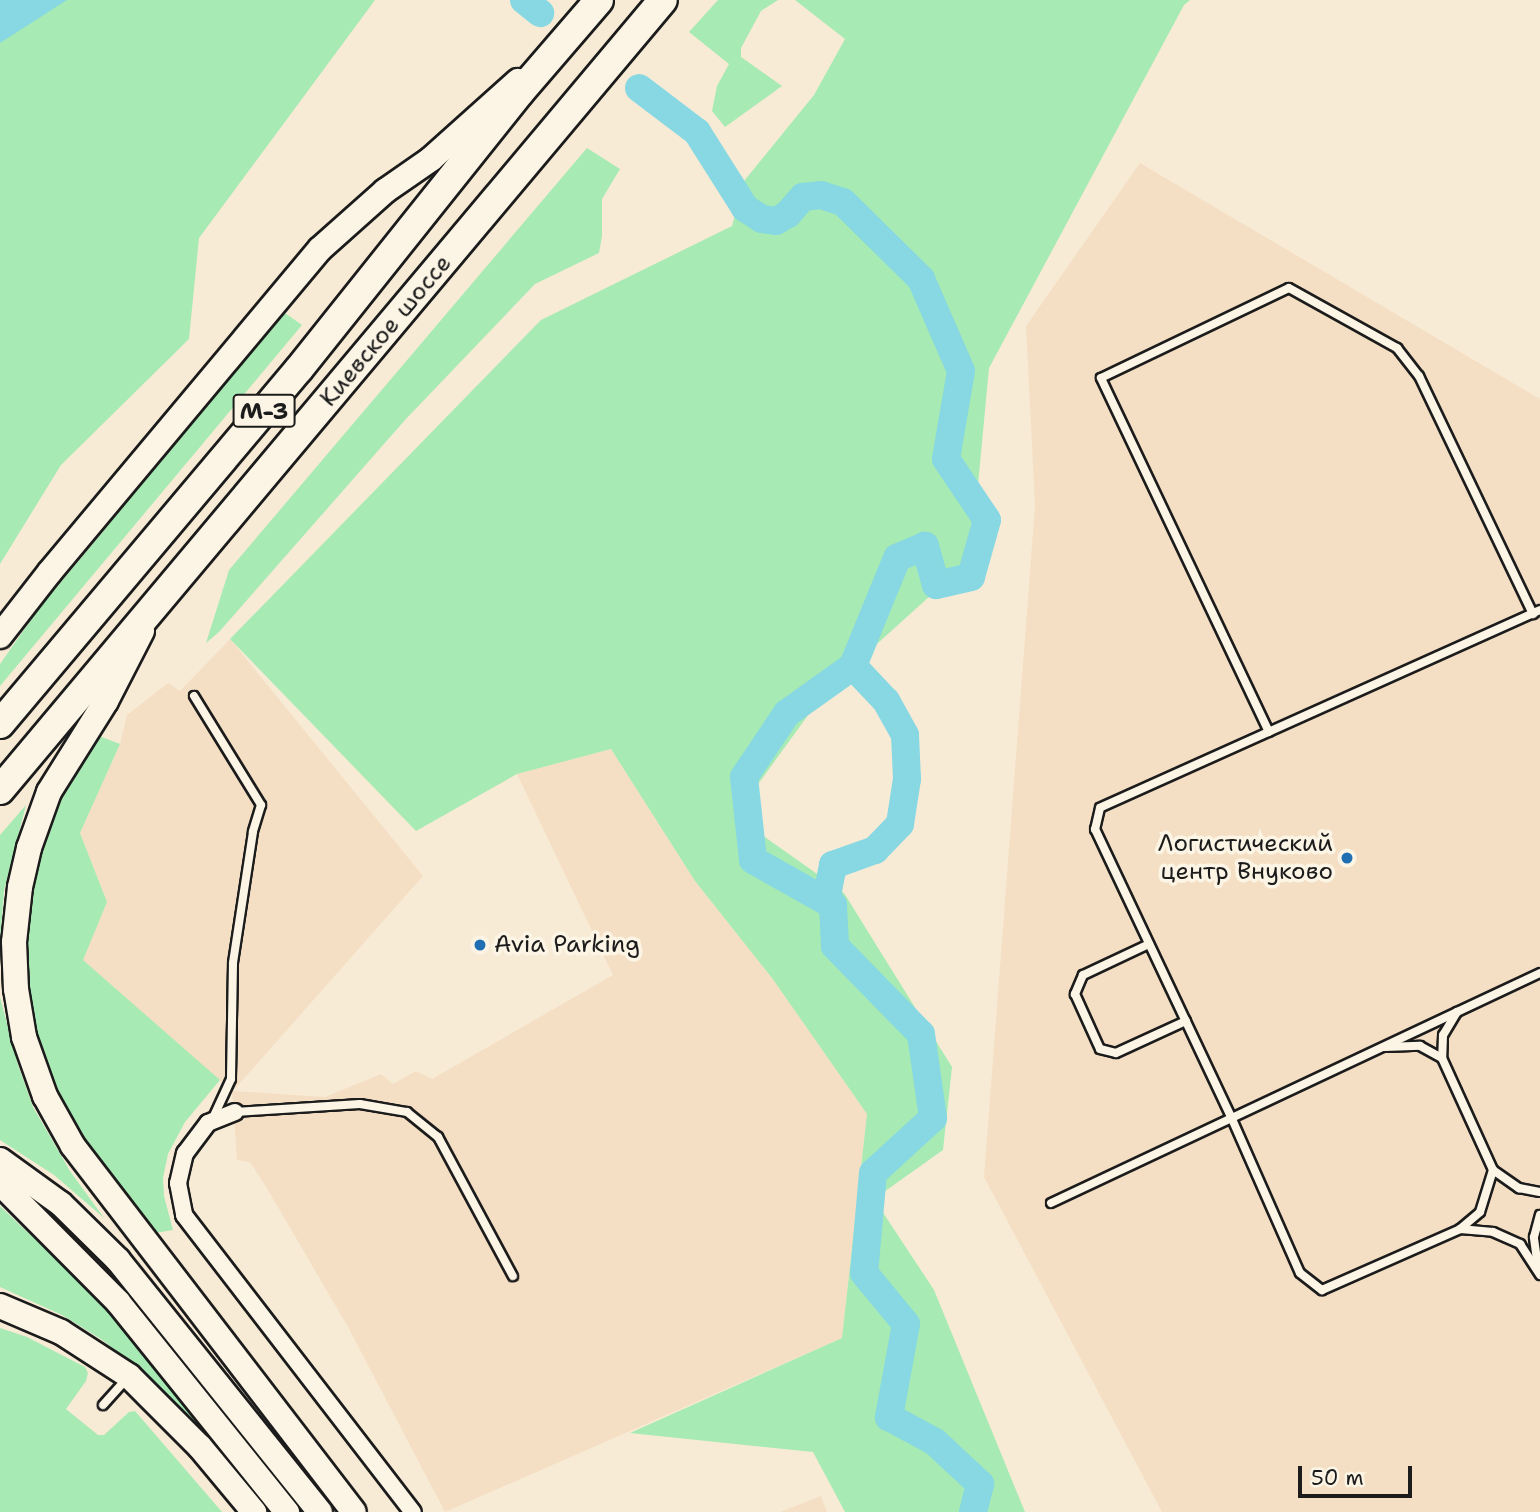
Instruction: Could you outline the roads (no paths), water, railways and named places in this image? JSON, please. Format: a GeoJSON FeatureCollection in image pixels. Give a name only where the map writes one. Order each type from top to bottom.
{"type":"FeatureCollection","features":[{"type":"Feature","properties":{"kind":"highway","name":"Киевское шоссе"},"geometry":{"type":"LineString","coordinates":[[0,790],[658,5]]}},
{"type":"Feature","properties":{"kind":"highway","name":"Киевское шоссе"},"geometry":{"type":"LineString","coordinates":[[0,724],[299,369],[517,88],[590,10]]}},
{"type":"Feature","properties":{"kind":"main road"},"geometry":{"type":"LineString","coordinates":[[0,636],[49,572],[320,249],[385,191],[430,159],[517,88]]}},
{"type":"Feature","properties":{"kind":"main road"},"geometry":{"type":"LineString","coordinates":[[151,613],[106,701],[63,766],[40,811],[18,897],[12,989],[31,1062],[45,1096],[73,1146],[354,1512]]}},
{"type":"Feature","properties":{"kind":"main road"},"geometry":{"type":"LineString","coordinates":[[0,1160],[45,1190],[81,1222],[135,1280],[320,1512]]}},
{"type":"Feature","properties":{"kind":"main road"},"geometry":{"type":"LineString","coordinates":[[0,1183],[118,1302],[287,1512]]}},
{"type":"Feature","properties":{"kind":"main road"},"geometry":{"type":"LineString","coordinates":[[0,1306],[61,1332],[129,1376],[200,1447],[254,1512]]}},
{"type":"Feature","properties":{"kind":"street"},"geometry":{"type":"LineString","coordinates":[[235,1112],[212,1121],[196,1136],[185,1153],[178,1183],[184,1216],[413,1512]]}},
{"type":"Feature","properties":{"kind":"lane"},"geometry":{"type":"LineString","coordinates":[[1269,732],[1101,378],[1289,288],[1397,348],[1419,376],[1536,612]]}},
{"type":"Feature","properties":{"kind":"lane"},"geometry":{"type":"LineString","coordinates":[[1493,1170],[1480,1212],[1460,1229],[1322,1290],[1300,1273],[1232,1119],[1095,829],[1100,808],[1536,612],[1540,603]]}},
{"type":"Feature","properties":{"kind":"lane"},"geometry":{"type":"LineString","coordinates":[[194,696],[261,805],[253,832],[233,963],[230,1079],[212,1121]]}},
{"type":"Feature","properties":{"kind":"lane"},"geometry":{"type":"LineString","coordinates":[[1149,944],[1083,975],[1075,994],[1100,1049],[1116,1053],[1186,1021]]}},
{"type":"Feature","properties":{"kind":"lane"},"geometry":{"type":"LineString","coordinates":[[1051,1203],[1540,973]]}},
{"type":"Feature","properties":{"kind":"lane"},"geometry":{"type":"LineString","coordinates":[[1457,1012],[1443,1035],[1442,1058],[1493,1170],[1519,1188],[1540,1192]]}},
{"type":"Feature","properties":{"kind":"lane"},"geometry":{"type":"LineString","coordinates":[[1382,1048],[1420,1046],[1442,1058]]}},
{"type":"Feature","properties":{"kind":"lane"},"geometry":{"type":"LineString","coordinates":[[235,1112],[360,1104],[407,1112],[438,1137],[513,1276]]}},
{"type":"Feature","properties":{"kind":"lane"},"geometry":{"type":"LineString","coordinates":[[1540,1215],[1534,1237],[1540,1273]]}},
{"type":"Feature","properties":{"kind":"lane"},"geometry":{"type":"LineString","coordinates":[[1460,1229],[1493,1233],[1520,1244],[1540,1273]]}},
{"type":"Feature","properties":{"kind":"lane"},"geometry":{"type":"LineString","coordinates":[[103,1405],[129,1376]]}},
{"type":"Feature","properties":{"kind":"water"},"geometry":{"type":"Polygon","coordinates":[[[0,0],[67,0],[0,43],[0,0]]]}},
{"type":"Feature","properties":{"kind":"waterway"},"geometry":{"type":"LineString","coordinates":[[524,0],[540,13]]}},
{"type":"Feature","properties":{"kind":"waterway"},"geometry":{"type":"LineString","coordinates":[[639,88],[697,132],[745,208],[762,219],[776,221],[788,214],[803,197],[821,195],[843,202],[921,279],[961,371],[946,459],[987,520],[971,577],[936,585],[925,546],[897,558],[853,666],[787,713],[744,777],[753,860],[833,905],[835,946],[921,1034],[933,1118],[873,1173],[864,1273],[906,1324],[889,1417],[935,1442],[980,1484],[973,1512]]}},
{"type":"Feature","properties":{"kind":"waterway"},"geometry":{"type":"LineString","coordinates":[[826,901],[833,865],[875,850],[900,824],[907,779],[905,735],[886,701],[853,666]]}},
{"type":"Feature","properties":{"kind":"place","name":"Логистический центр Внуково"},"geometry":{"type":"Point","coordinates":[1347,858]}},
{"type":"Feature","properties":{"kind":"place","name":"Avia Parking"},"geometry":{"type":"Point","coordinates":[480,945]}}]}
